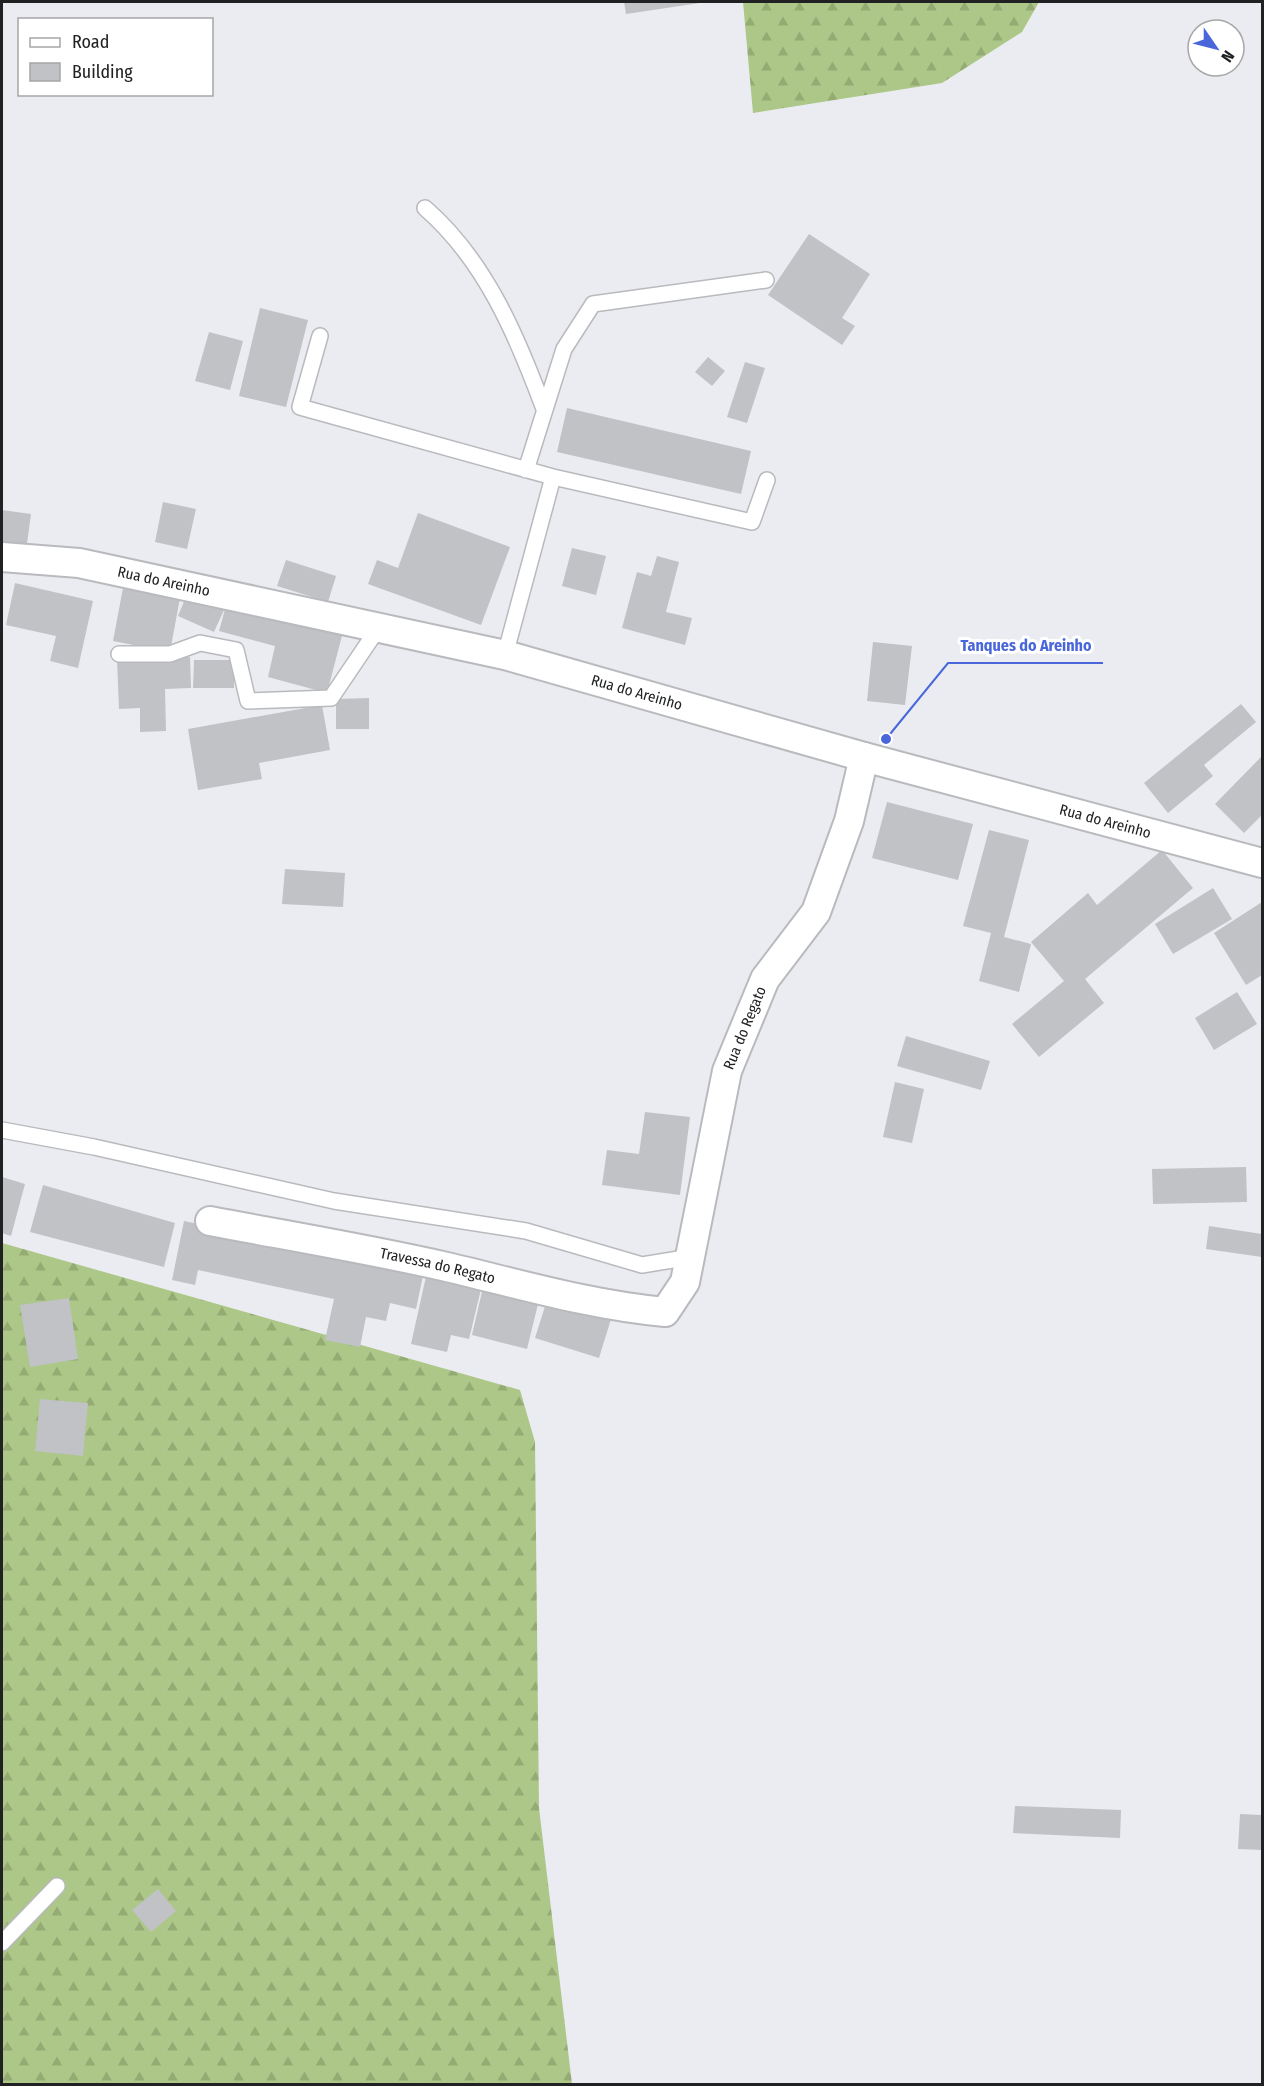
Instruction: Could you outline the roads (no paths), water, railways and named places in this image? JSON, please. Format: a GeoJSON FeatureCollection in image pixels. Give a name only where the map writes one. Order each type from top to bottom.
{"type":"FeatureCollection","features":[{"type":"Feature","properties":{"kind":"street","name":"Rua do Areinho"},"geometry":{"type":"LineString","coordinates":[[2,557],[79,563],[505,655],[864,757],[1263,862]]}},
{"type":"Feature","properties":{"kind":"street","name":"Rua do Regato"},"geometry":{"type":"LineString","coordinates":[[664,1312],[685,1282],[727,1071],[765,979],[816,912],[849,821],[864,757]]}},
{"type":"Feature","properties":{"kind":"street","name":"Travessa do Regato"},"geometry":{"type":"LineString","coordinates":[[210,1221],[446,1267],[560,1296],[629,1309],[664,1312]]}},
{"type":"Feature","properties":{"kind":"lane"},"geometry":{"type":"LineString","coordinates":[[425,208],[447,227],[474,261],[520,343],[544,409]]}},
{"type":"Feature","properties":{"kind":"lane"},"geometry":{"type":"LineString","coordinates":[[526,470],[564,349],[593,304],[766,280]]}},
{"type":"Feature","properties":{"kind":"lane"},"geometry":{"type":"LineString","coordinates":[[320,336],[300,406],[553,477],[752,522],[767,480]]}},
{"type":"Feature","properties":{"kind":"lane"},"geometry":{"type":"LineString","coordinates":[[505,655],[553,477]]}},
{"type":"Feature","properties":{"kind":"lane"},"geometry":{"type":"LineString","coordinates":[[119,654],[170,654],[200,644],[236,650],[248,701],[331,698],[379,627]]}},
{"type":"Feature","properties":{"kind":"lane"},"geometry":{"type":"LineString","coordinates":[[2,1130],[94,1147],[334,1201],[526,1231],[642,1265],[691,1257]]}},
{"type":"Feature","properties":{"kind":"lane"},"geometry":{"type":"LineString","coordinates":[[2,1943],[57,1886]]}},
{"type":"Feature","properties":{"kind":"place","name":"Tanques do Areinho"},"geometry":{"type":"Point","coordinates":[886,739]}}]}
